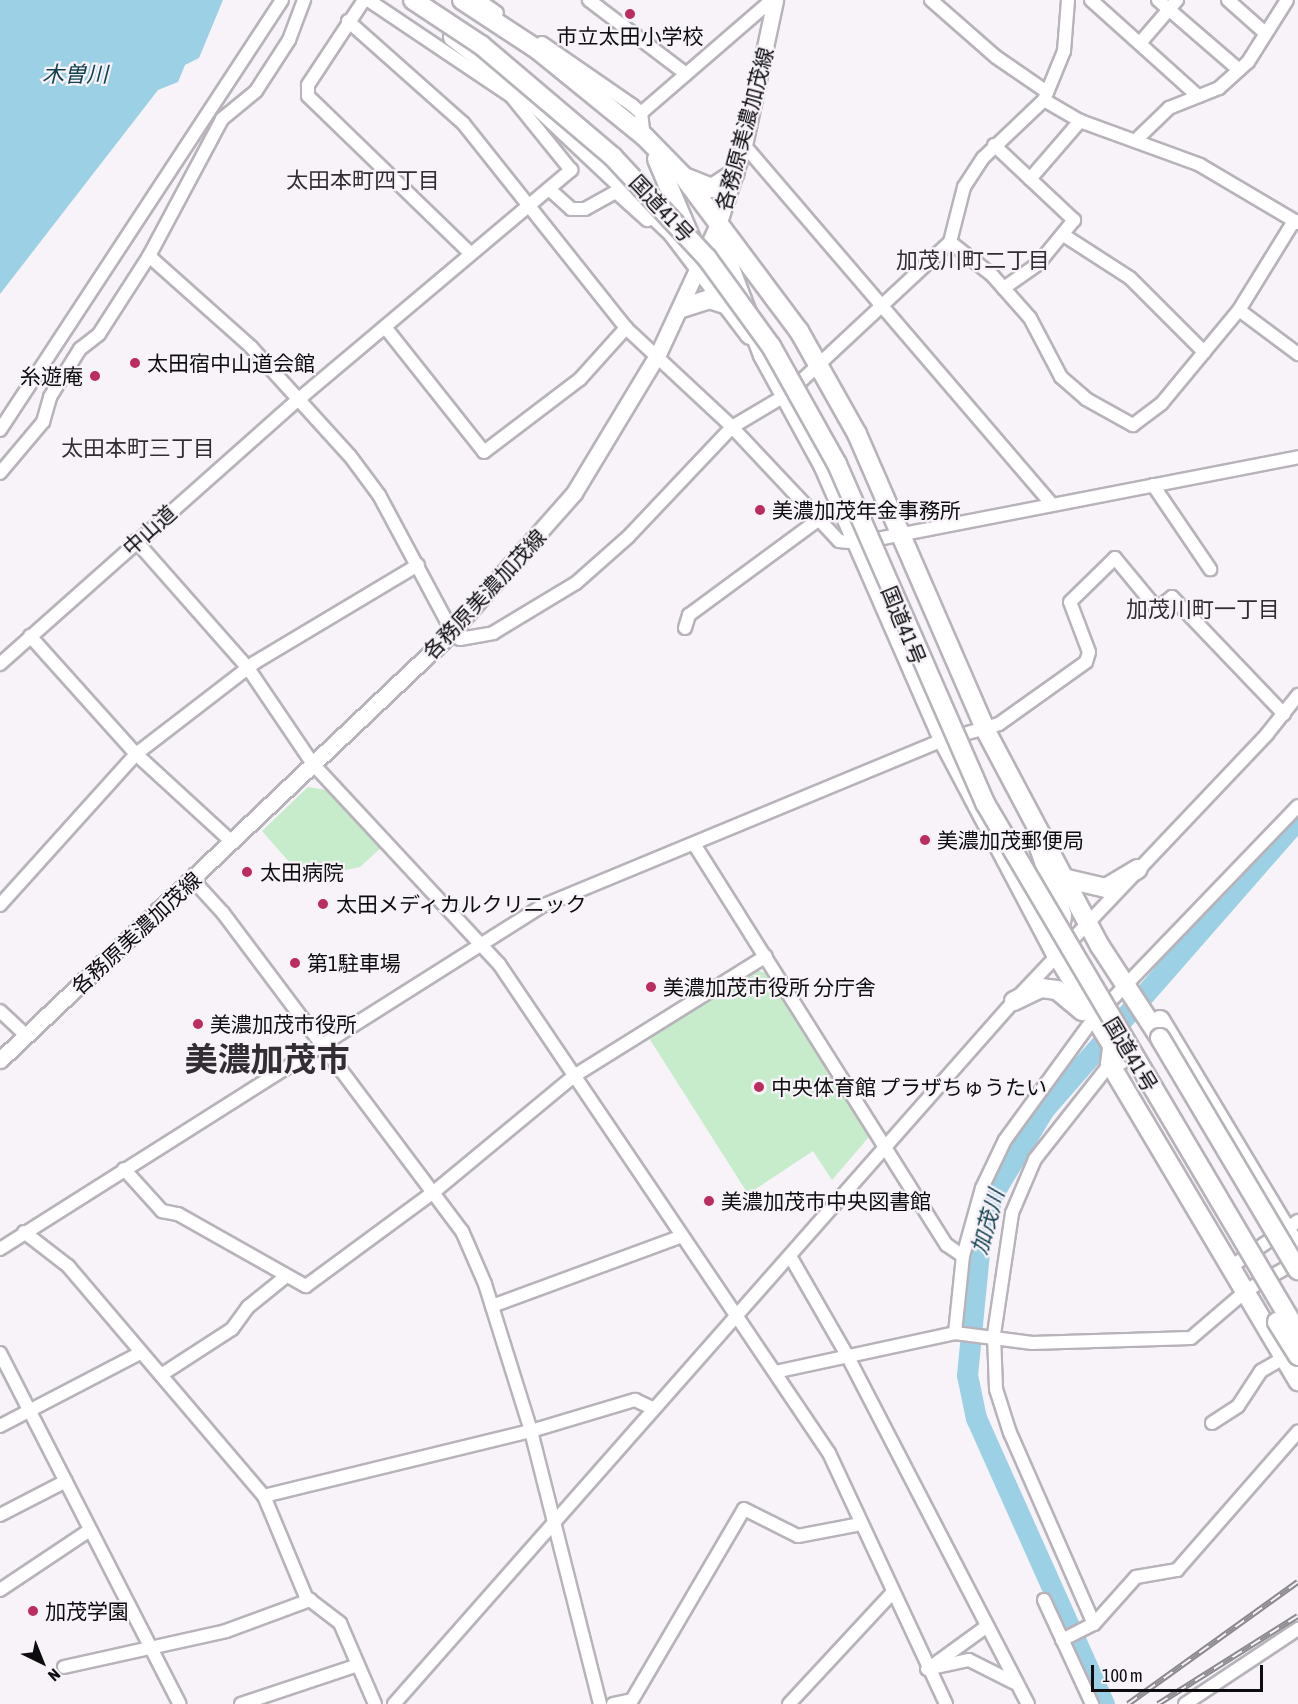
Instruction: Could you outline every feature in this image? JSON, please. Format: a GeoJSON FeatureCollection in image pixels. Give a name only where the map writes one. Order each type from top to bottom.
{"type":"FeatureCollection","features":[{"type":"Feature","properties":{"kind":"highway"},"geometry":{"type":"LineString","coordinates":[[400,0],[475,52],[613,174],[672,232],[699,263],[763,355],[786,394],[849,523],[943,740],[1056,954],[1288,1354],[1298,1382]]}},
{"type":"Feature","properties":{"kind":"highway","name":"国道41号"},"geometry":{"type":"LineString","coordinates":[[413,0],[481,45],[613,157],[707,258],[771,346],[837,464],[985,803],[1298,1333]]}},
{"type":"Feature","properties":{"kind":"highway","name":"国道41号"},"geometry":{"type":"LineString","coordinates":[[432,0],[526,69],[618,153],[696,236],[768,330],[828,433],[947,709],[1010,836],[1298,1322]]}},
{"type":"Feature","properties":{"kind":"highway"},"geometry":{"type":"LineString","coordinates":[[462,0],[614,109],[644,136],[683,176],[719,222],[819,364],[902,533],[986,731],[1063,878],[1087,922],[1293,1227],[1298,1250]]}},
{"type":"Feature","properties":{"kind":"highway"},"geometry":{"type":"LineString","coordinates":[[644,136],[667,176],[699,263]]}},
{"type":"Feature","properties":{"kind":"highway"},"geometry":{"type":"LineString","coordinates":[[683,176],[712,188],[735,173]]}},
{"type":"Feature","properties":{"kind":"highway"},"geometry":{"type":"LineString","coordinates":[[719,222],[721,244],[763,355]]}},
{"type":"Feature","properties":{"kind":"highway"},"geometry":{"type":"LineString","coordinates":[[682,308],[709,299],[730,306]]}},
{"type":"Feature","properties":{"kind":"highway"},"geometry":{"type":"LineString","coordinates":[[1017,790],[1062,915],[1056,954]]}},
{"type":"Feature","properties":{"kind":"highway"},"geometry":{"type":"LineString","coordinates":[[1063,878],[1106,888],[1138,869]]}},
{"type":"Feature","properties":{"kind":"highway"},"geometry":{"type":"LineString","coordinates":[[1087,922],[1078,945],[1108,1044],[1232,1266],[1288,1354]]}},
{"type":"Feature","properties":{"kind":"highway"},"geometry":{"type":"LineString","coordinates":[[1014,1001],[1041,988],[1057,990],[1108,1044]]}},
{"type":"Feature","properties":{"kind":"highway"},"geometry":{"type":"LineString","coordinates":[[1149,1012],[1160,1038],[1298,1270]]}},
{"type":"Feature","properties":{"kind":"main road","name":"各務原美濃加茂線"},"geometry":{"type":"LineString","coordinates":[[0,1060],[452,631],[574,493],[658,354],[682,308],[699,263],[719,222],[744,145],[774,0]]}},
{"type":"Feature","properties":{"kind":"street"},"geometry":{"type":"LineString","coordinates":[[0,430],[282,0]]}},
{"type":"Feature","properties":{"kind":"street"},"geometry":{"type":"LineString","coordinates":[[0,473],[43,422],[50,397],[80,350],[99,334],[149,256],[222,119],[256,91],[289,40],[304,0]]}},
{"type":"Feature","properties":{"kind":"street"},"geometry":{"type":"LineString","coordinates":[[366,0],[348,21],[309,85],[308,96],[470,253]]}},
{"type":"Feature","properties":{"kind":"street","name":"中山道"},"geometry":{"type":"LineString","coordinates":[[0,664],[136,541],[299,399],[571,170],[570,164],[511,96],[366,0]]}},
{"type":"Feature","properties":{"kind":"street"},"geometry":{"type":"LineString","coordinates":[[479,0],[640,113],[644,136]]}},
{"type":"Feature","properties":{"kind":"street"},"geometry":{"type":"LineString","coordinates":[[589,0],[686,74]]}},
{"type":"Feature","properties":{"kind":"street"},"geometry":{"type":"LineString","coordinates":[[640,113],[774,0]]}},
{"type":"Feature","properties":{"kind":"street"},"geometry":{"type":"LineString","coordinates":[[931,0],[996,57],[1080,121],[1137,139],[1200,165],[1296,222],[1239,310],[1143,420],[1133,425],[1119,420],[1061,377],[1030,318],[1004,288],[950,242]]}},
{"type":"Feature","properties":{"kind":"street"},"geometry":{"type":"LineString","coordinates":[[149,256],[251,347],[363,473],[418,565],[452,631],[460,639],[493,633],[576,583],[628,537],[732,427],[786,394],[950,242],[964,187],[994,145],[1046,96],[1064,51],[1068,0]]}},
{"type":"Feature","properties":{"kind":"street"},"geometry":{"type":"LineString","coordinates":[[1091,0],[1198,96]]}},
{"type":"Feature","properties":{"kind":"street"},"geometry":{"type":"LineString","coordinates":[[1158,0],[1173,5],[1239,70]]}},
{"type":"Feature","properties":{"kind":"street"},"geometry":{"type":"LineString","coordinates":[[1228,0],[1263,31]]}},
{"type":"Feature","properties":{"kind":"street"},"geometry":{"type":"LineString","coordinates":[[1137,139],[1170,108],[1219,88],[1239,70],[1263,31],[1287,0]]}},
{"type":"Feature","properties":{"kind":"street"},"geometry":{"type":"LineString","coordinates":[[1140,44],[1173,5]]}},
{"type":"Feature","properties":{"kind":"street"},"geometry":{"type":"LineString","coordinates":[[348,21],[463,123],[526,207],[626,328],[658,354],[732,427],[839,541],[857,543],[1050,502],[1298,457]]}},
{"type":"Feature","properties":{"kind":"street"},"geometry":{"type":"LineString","coordinates":[[1030,179],[1080,121]]}},
{"type":"Feature","properties":{"kind":"street"},"geometry":{"type":"LineString","coordinates":[[744,145],[882,303],[1050,502]]}},
{"type":"Feature","properties":{"kind":"street"},"geometry":{"type":"LineString","coordinates":[[994,145],[1074,220],[1065,236],[1004,288]]}},
{"type":"Feature","properties":{"kind":"street"},"geometry":{"type":"LineString","coordinates":[[585,209],[610,185],[613,174]]}},
{"type":"Feature","properties":{"kind":"street"},"geometry":{"type":"LineString","coordinates":[[549,189],[571,209],[585,209],[616,192],[655,227],[672,232]]}},
{"type":"Feature","properties":{"kind":"street"},"geometry":{"type":"LineString","coordinates":[[1065,236],[1130,278],[1204,352]]}},
{"type":"Feature","properties":{"kind":"street"},"geometry":{"type":"LineString","coordinates":[[1239,310],[1298,354]]}},
{"type":"Feature","properties":{"kind":"street"},"geometry":{"type":"LineString","coordinates":[[385,327],[484,452],[580,379],[626,328]]}},
{"type":"Feature","properties":{"kind":"street"},"geometry":{"type":"LineString","coordinates":[[1153,485],[1210,569]]}},
{"type":"Feature","properties":{"kind":"street"},"geometry":{"type":"LineString","coordinates":[[686,628],[689,615],[818,520]]}},
{"type":"Feature","properties":{"kind":"street"},"geometry":{"type":"LineString","coordinates":[[830,532],[849,523]]}},
{"type":"Feature","properties":{"kind":"street"},"geometry":{"type":"LineString","coordinates":[[136,541],[248,668],[313,764],[483,942],[680,1237],[829,1453],[927,1669],[946,1704]]}},
{"type":"Feature","properties":{"kind":"street"},"geometry":{"type":"LineString","coordinates":[[0,1250],[124,1169],[542,906],[943,740],[986,731],[1086,662],[1089,652],[1070,602],[1115,558],[1157,609],[1172,597],[1284,714]]}},
{"type":"Feature","properties":{"kind":"street"},"geometry":{"type":"LineString","coordinates":[[0,905],[136,754],[248,668],[418,565]]}},
{"type":"Feature","properties":{"kind":"street"},"geometry":{"type":"LineString","coordinates":[[30,636],[136,754],[232,842]]}},
{"type":"Feature","properties":{"kind":"street"},"geometry":{"type":"LineString","coordinates":[[394,1704],[652,1408],[790,1256],[1056,954],[1284,714],[1298,695]]}},
{"type":"Feature","properties":{"kind":"street"},"geometry":{"type":"LineString","coordinates":[[1090,1627],[1010,1433],[996,1389],[994,1334],[1012,1213],[1035,1159],[1108,1044],[1131,986],[1298,806]]}},
{"type":"Feature","properties":{"kind":"street"},"geometry":{"type":"LineString","coordinates":[[694,844],[947,1245],[963,1256]]}},
{"type":"Feature","properties":{"kind":"street"},"geometry":{"type":"LineString","coordinates":[[192,879],[435,1191],[462,1231],[492,1306],[531,1431],[600,1704]]}},
{"type":"Feature","properties":{"kind":"street"},"geometry":{"type":"LineString","coordinates":[[124,1169],[162,1211],[178,1214],[284,1278],[306,1287],[435,1191],[574,1076],[766,956]]}},
{"type":"Feature","properties":{"kind":"street"},"geometry":{"type":"LineString","coordinates":[[0,1011],[27,1036]]}},
{"type":"Feature","properties":{"kind":"street"},"geometry":{"type":"LineString","coordinates":[[955,1333],[963,1256],[982,1188],[1005,1140],[1108,1044]]}},
{"type":"Feature","properties":{"kind":"street"},"geometry":{"type":"LineString","coordinates":[[1232,1266],[1293,1227]]}},
{"type":"Feature","properties":{"kind":"street"},"geometry":{"type":"LineString","coordinates":[[24,1233],[68,1266],[264,1496],[310,1600],[340,1623],[375,1704]]}},
{"type":"Feature","properties":{"kind":"street"},"geometry":{"type":"LineString","coordinates":[[492,1306],[680,1237]]}},
{"type":"Feature","properties":{"kind":"street"},"geometry":{"type":"LineString","coordinates":[[790,1256],[848,1357],[1028,1704]]}},
{"type":"Feature","properties":{"kind":"street"},"geometry":{"type":"LineString","coordinates":[[775,1372],[955,1333],[994,1334],[1032,1343],[1191,1338],[1246,1290],[1298,1261]]}},
{"type":"Feature","properties":{"kind":"street"},"geometry":{"type":"LineString","coordinates":[[161,1375],[232,1329],[248,1307],[284,1278]]}},
{"type":"Feature","properties":{"kind":"street"},"geometry":{"type":"LineString","coordinates":[[1212,1423],[1238,1406],[1262,1371],[1288,1354],[1298,1339]]}},
{"type":"Feature","properties":{"kind":"street"},"geometry":{"type":"LineString","coordinates":[[0,1353],[180,1704]]}},
{"type":"Feature","properties":{"kind":"street"},"geometry":{"type":"LineString","coordinates":[[0,1426],[140,1353]]}},
{"type":"Feature","properties":{"kind":"street"},"geometry":{"type":"LineString","coordinates":[[264,1496],[531,1431],[635,1400],[652,1408]]}},
{"type":"Feature","properties":{"kind":"street"},"geometry":{"type":"LineString","coordinates":[[1064,1639],[1090,1627],[1136,1577],[1177,1570],[1298,1432]]}},
{"type":"Feature","properties":{"kind":"street"},"geometry":{"type":"LineString","coordinates":[[0,1515],[66,1481]]}},
{"type":"Feature","properties":{"kind":"street"},"geometry":{"type":"LineString","coordinates":[[613,1704],[632,1701],[744,1509],[798,1536],[861,1524]]}},
{"type":"Feature","properties":{"kind":"street"},"geometry":{"type":"LineString","coordinates":[[0,1590],[90,1530]]}},
{"type":"Feature","properties":{"kind":"street"},"geometry":{"type":"LineString","coordinates":[[789,1704],[893,1592]]}},
{"type":"Feature","properties":{"kind":"street"},"geometry":{"type":"LineString","coordinates":[[64,1667],[226,1631],[310,1600]]}},
{"type":"Feature","properties":{"kind":"street"},"geometry":{"type":"LineString","coordinates":[[1044,1600],[1064,1639],[1092,1704]]}},
{"type":"Feature","properties":{"kind":"street"},"geometry":{"type":"LineString","coordinates":[[927,1669],[987,1626]]}},
{"type":"Feature","properties":{"kind":"street"},"geometry":{"type":"LineString","coordinates":[[1185,1704],[1298,1629]]}},
{"type":"Feature","properties":{"kind":"street"},"geometry":{"type":"LineString","coordinates":[[927,1669],[969,1660],[1017,1685]]}},
{"type":"Feature","properties":{"kind":"street"},"geometry":{"type":"LineString","coordinates":[[241,1704],[358,1665]]}},
{"type":"Feature","properties":{"kind":"green space"},"geometry":{"type":"Polygon","coordinates":[[[308,787],[326,790],[382,847],[360,867],[304,879],[262,831],[308,787]]]}},
{"type":"Feature","properties":{"kind":"green space","name":"中央体育館 プラザちゅうたい"},"geometry":{"type":"Polygon","coordinates":[[[757,970],[765,973],[869,1137],[832,1180],[813,1151],[748,1194],[649,1038],[757,970]]]}},
{"type":"Feature","properties":{"kind":"water","name":"木曽川"},"geometry":{"type":"Polygon","coordinates":[[[0,0],[223,0],[199,58],[185,65],[178,82],[158,90],[0,294],[0,0]]]}},
{"type":"Feature","properties":{"kind":"waterway","name":"加茂川"},"geometry":{"type":"LineString","coordinates":[[1104,1704],[976,1418],[967,1375],[981,1232],[994,1192],[1044,1109],[1298,819]]}},
{"type":"Feature","properties":{"kind":"railway"},"geometry":{"type":"LineString","coordinates":[[1128,1704],[1298,1582]]}},
{"type":"Feature","properties":{"kind":"railway"},"geometry":{"type":"LineString","coordinates":[[1158,1704],[1298,1616]]}},
{"type":"Feature","properties":{"kind":"place","name":"市立太田小学校"},"geometry":{"type":"Point","coordinates":[630,14]}},
{"type":"Feature","properties":{"kind":"place","name":"太田宿中山道会館"},"geometry":{"type":"Point","coordinates":[135,363]}},
{"type":"Feature","properties":{"kind":"place","name":"糸遊庵"},"geometry":{"type":"Point","coordinates":[95,376]}},
{"type":"Feature","properties":{"kind":"place","name":"美濃加茂年金事務所"},"geometry":{"type":"Point","coordinates":[760,510]}},
{"type":"Feature","properties":{"kind":"place","name":"美濃加茂郵便局"},"geometry":{"type":"Point","coordinates":[925,840]}},
{"type":"Feature","properties":{"kind":"place","name":"太田病院"},"geometry":{"type":"Point","coordinates":[247,872]}},
{"type":"Feature","properties":{"kind":"place","name":"太田メディカルクリニック"},"geometry":{"type":"Point","coordinates":[323,904]}},
{"type":"Feature","properties":{"kind":"place","name":"第1駐車場"},"geometry":{"type":"Point","coordinates":[295,963]}},
{"type":"Feature","properties":{"kind":"place","name":"美濃加茂市役所 分庁舎"},"geometry":{"type":"Point","coordinates":[651,987]}},
{"type":"Feature","properties":{"kind":"place","name":"美濃加茂市役所"},"geometry":{"type":"Point","coordinates":[198,1024]}},
{"type":"Feature","properties":{"kind":"place","name":"中央体育館 プラザちゅうたい"},"geometry":{"type":"Point","coordinates":[759,1087]}},
{"type":"Feature","properties":{"kind":"place","name":"美濃加茂市中央図書館"},"geometry":{"type":"Point","coordinates":[709,1201]}},
{"type":"Feature","properties":{"kind":"place","name":"加茂学園"},"geometry":{"type":"Point","coordinates":[33,1611]}},
{"type":"Feature","properties":{"kind":"district","name":"太田本町四丁目"},"geometry":{"type":"Point","coordinates":[363,181]}},
{"type":"Feature","properties":{"kind":"district","name":"加茂川町二丁目"},"geometry":{"type":"Point","coordinates":[973,261]}},
{"type":"Feature","properties":{"kind":"district","name":"太田本町三丁目"},"geometry":{"type":"Point","coordinates":[138,449]}},
{"type":"Feature","properties":{"kind":"district","name":"加茂川町一丁目"},"geometry":{"type":"Point","coordinates":[1203,610]}},
{"type":"Feature","properties":{"kind":"district","name":"美濃加茂市"},"geometry":{"type":"Point","coordinates":[267,1060]}}]}
